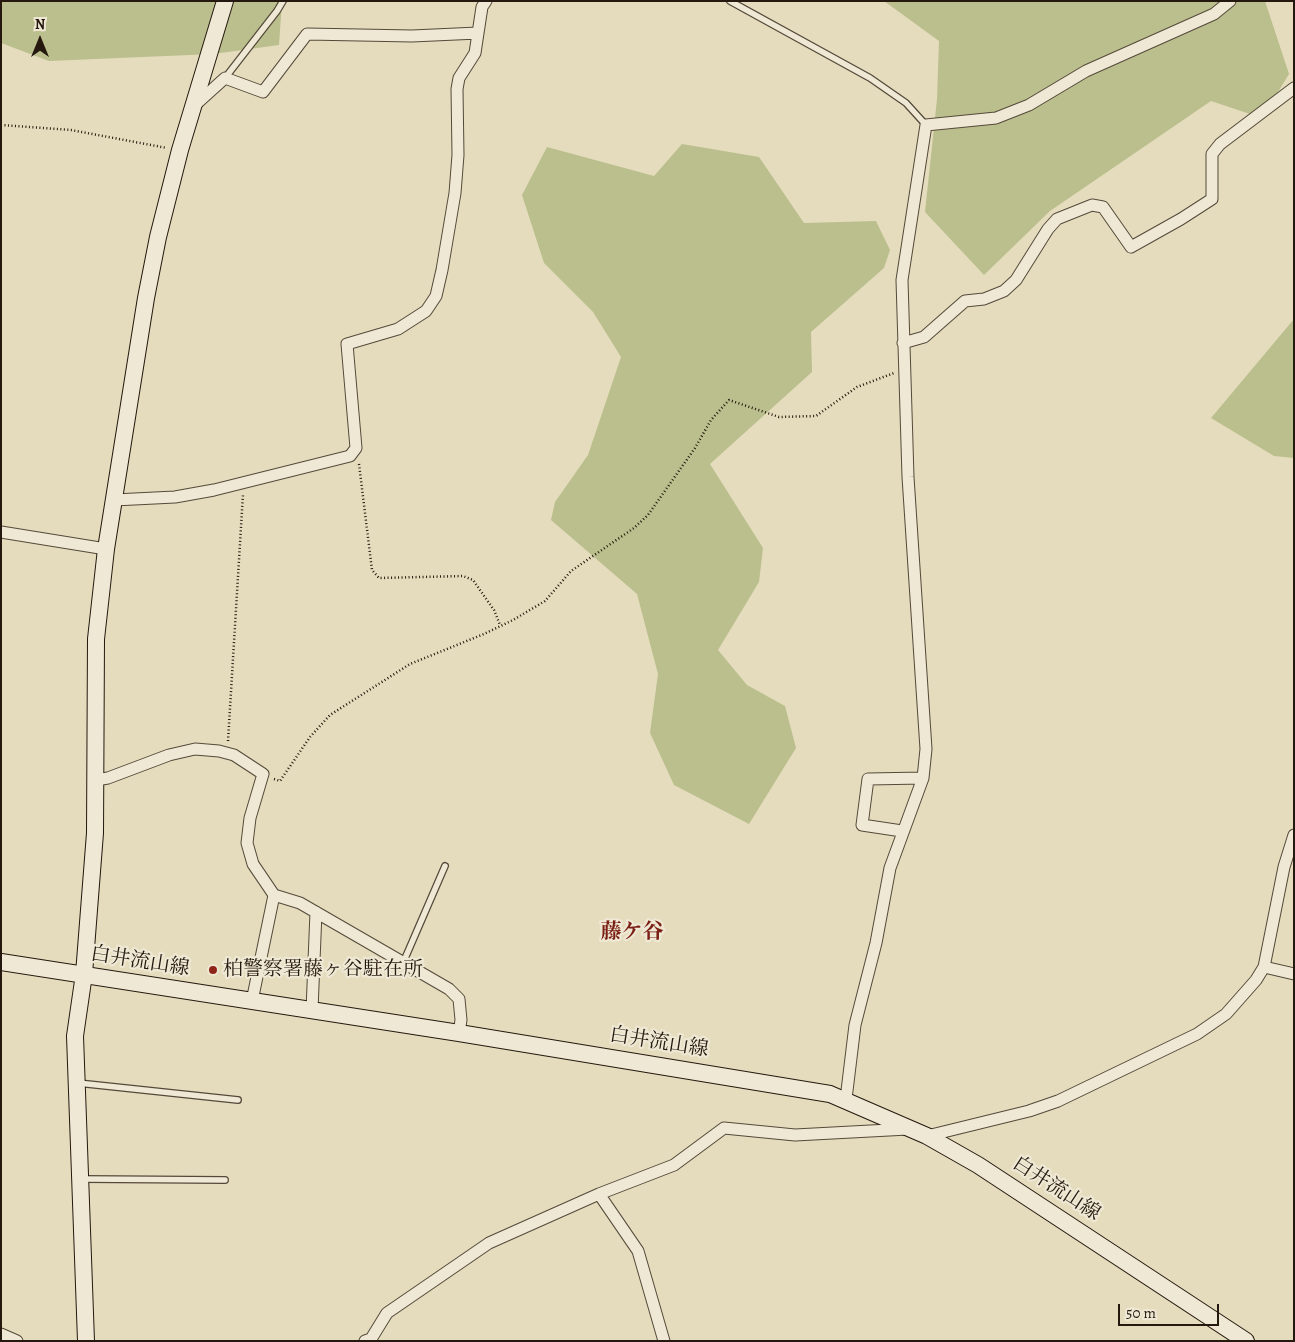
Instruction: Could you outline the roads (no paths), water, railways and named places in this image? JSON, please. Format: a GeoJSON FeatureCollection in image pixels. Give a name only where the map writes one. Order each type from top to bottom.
{"type":"FeatureCollection","features":[{"type":"Feature","properties":{"kind":"street"},"geometry":{"type":"LineString","coordinates":[[86,1341],[75,1036],[84,974],[95,832],[96,639],[106,550],[146,298],[158,237],[180,150],[225,1]]}},
{"type":"Feature","properties":{"kind":"street"},"geometry":{"type":"LineString","coordinates":[[114,500],[175,497],[350,456],[356,448],[347,344],[398,329],[426,311],[436,296],[454,194],[458,156],[456,89],[459,78],[475,54],[482,8],[486,1]]}},
{"type":"Feature","properties":{"kind":"street"},"geometry":{"type":"LineString","coordinates":[[846,1099],[855,1026],[876,944],[890,868],[923,778],[926,749],[903,343],[904,260],[926,138],[926,125],[963,123],[1004,115],[1029,105],[1086,71],[1214,14],[1230,1]]}},
{"type":"Feature","properties":{"kind":"street"},"geometry":{"type":"LineString","coordinates":[[193,108],[225,78],[263,92],[307,34],[412,36],[478,33]]}},
{"type":"Feature","properties":{"kind":"street"},"geometry":{"type":"LineString","coordinates":[[903,343],[924,337],[965,302],[984,299],[1004,291],[1016,280],[1056,219],[1092,205],[1103,207],[1131,247],[1212,199],[1212,154],[1220,144],[1294,88]]}},
{"type":"Feature","properties":{"kind":"street"},"geometry":{"type":"LineString","coordinates":[[1,532],[106,550]]}},
{"type":"Feature","properties":{"kind":"street"},"geometry":{"type":"LineString","coordinates":[[96,780],[108,778],[169,755],[195,749],[228,754],[263,774],[250,818],[247,843],[253,864],[274,894],[300,903],[448,989],[459,999],[461,1020],[459,1033]]}},
{"type":"Feature","properties":{"kind":"street"},"geometry":{"type":"LineString","coordinates":[[902,831],[862,825],[868,779],[923,778]]}},
{"type":"Feature","properties":{"kind":"street"},"geometry":{"type":"LineString","coordinates":[[369,1340],[387,1314],[489,1243],[599,1194],[674,1165],[724,1128],[795,1135],[920,1132],[1029,1111],[1058,1101],[1197,1034],[1226,1014],[1256,980],[1264,967],[1284,867],[1294,835]]}},
{"type":"Feature","properties":{"kind":"street"},"geometry":{"type":"LineString","coordinates":[[252,1001],[274,894]]}},
{"type":"Feature","properties":{"kind":"street"},"geometry":{"type":"LineString","coordinates":[[312,1010],[316,912]]}},
{"type":"Feature","properties":{"kind":"street","name":"白井流山線"},"geometry":{"type":"LineString","coordinates":[[1,962],[810,1089],[846,1099],[920,1132],[978,1164],[1246,1341]]}},
{"type":"Feature","properties":{"kind":"street"},"geometry":{"type":"LineString","coordinates":[[1264,967],[1294,974]]}},
{"type":"Feature","properties":{"kind":"street"},"geometry":{"type":"LineString","coordinates":[[599,1194],[638,1251],[664,1341]]}},
{"type":"Feature","properties":{"kind":"street"},"geometry":{"type":"LineString","coordinates":[[1,1334],[17,1341]]}},
{"type":"Feature","properties":{"kind":"lane"},"geometry":{"type":"LineString","coordinates":[[225,78],[283,1]]}},
{"type":"Feature","properties":{"kind":"lane"},"geometry":{"type":"LineString","coordinates":[[730,1],[870,78],[906,103],[926,125]]}},
{"type":"Feature","properties":{"kind":"lane"},"geometry":{"type":"LineString","coordinates":[[403,963],[445,866]]}},
{"type":"Feature","properties":{"kind":"lane"},"geometry":{"type":"LineString","coordinates":[[76,1082],[238,1100]]}},
{"type":"Feature","properties":{"kind":"lane"},"geometry":{"type":"LineString","coordinates":[[80,1179],[224,1180]]}},
{"type":"Feature","properties":{"kind":"place","name":"柏警察署藤ヶ谷駐在所"},"geometry":{"type":"Point","coordinates":[213,970]}},
{"type":"Feature","properties":{"kind":"district","name":"藤ケ谷"},"geometry":{"type":"Point","coordinates":[632,933]}}]}
